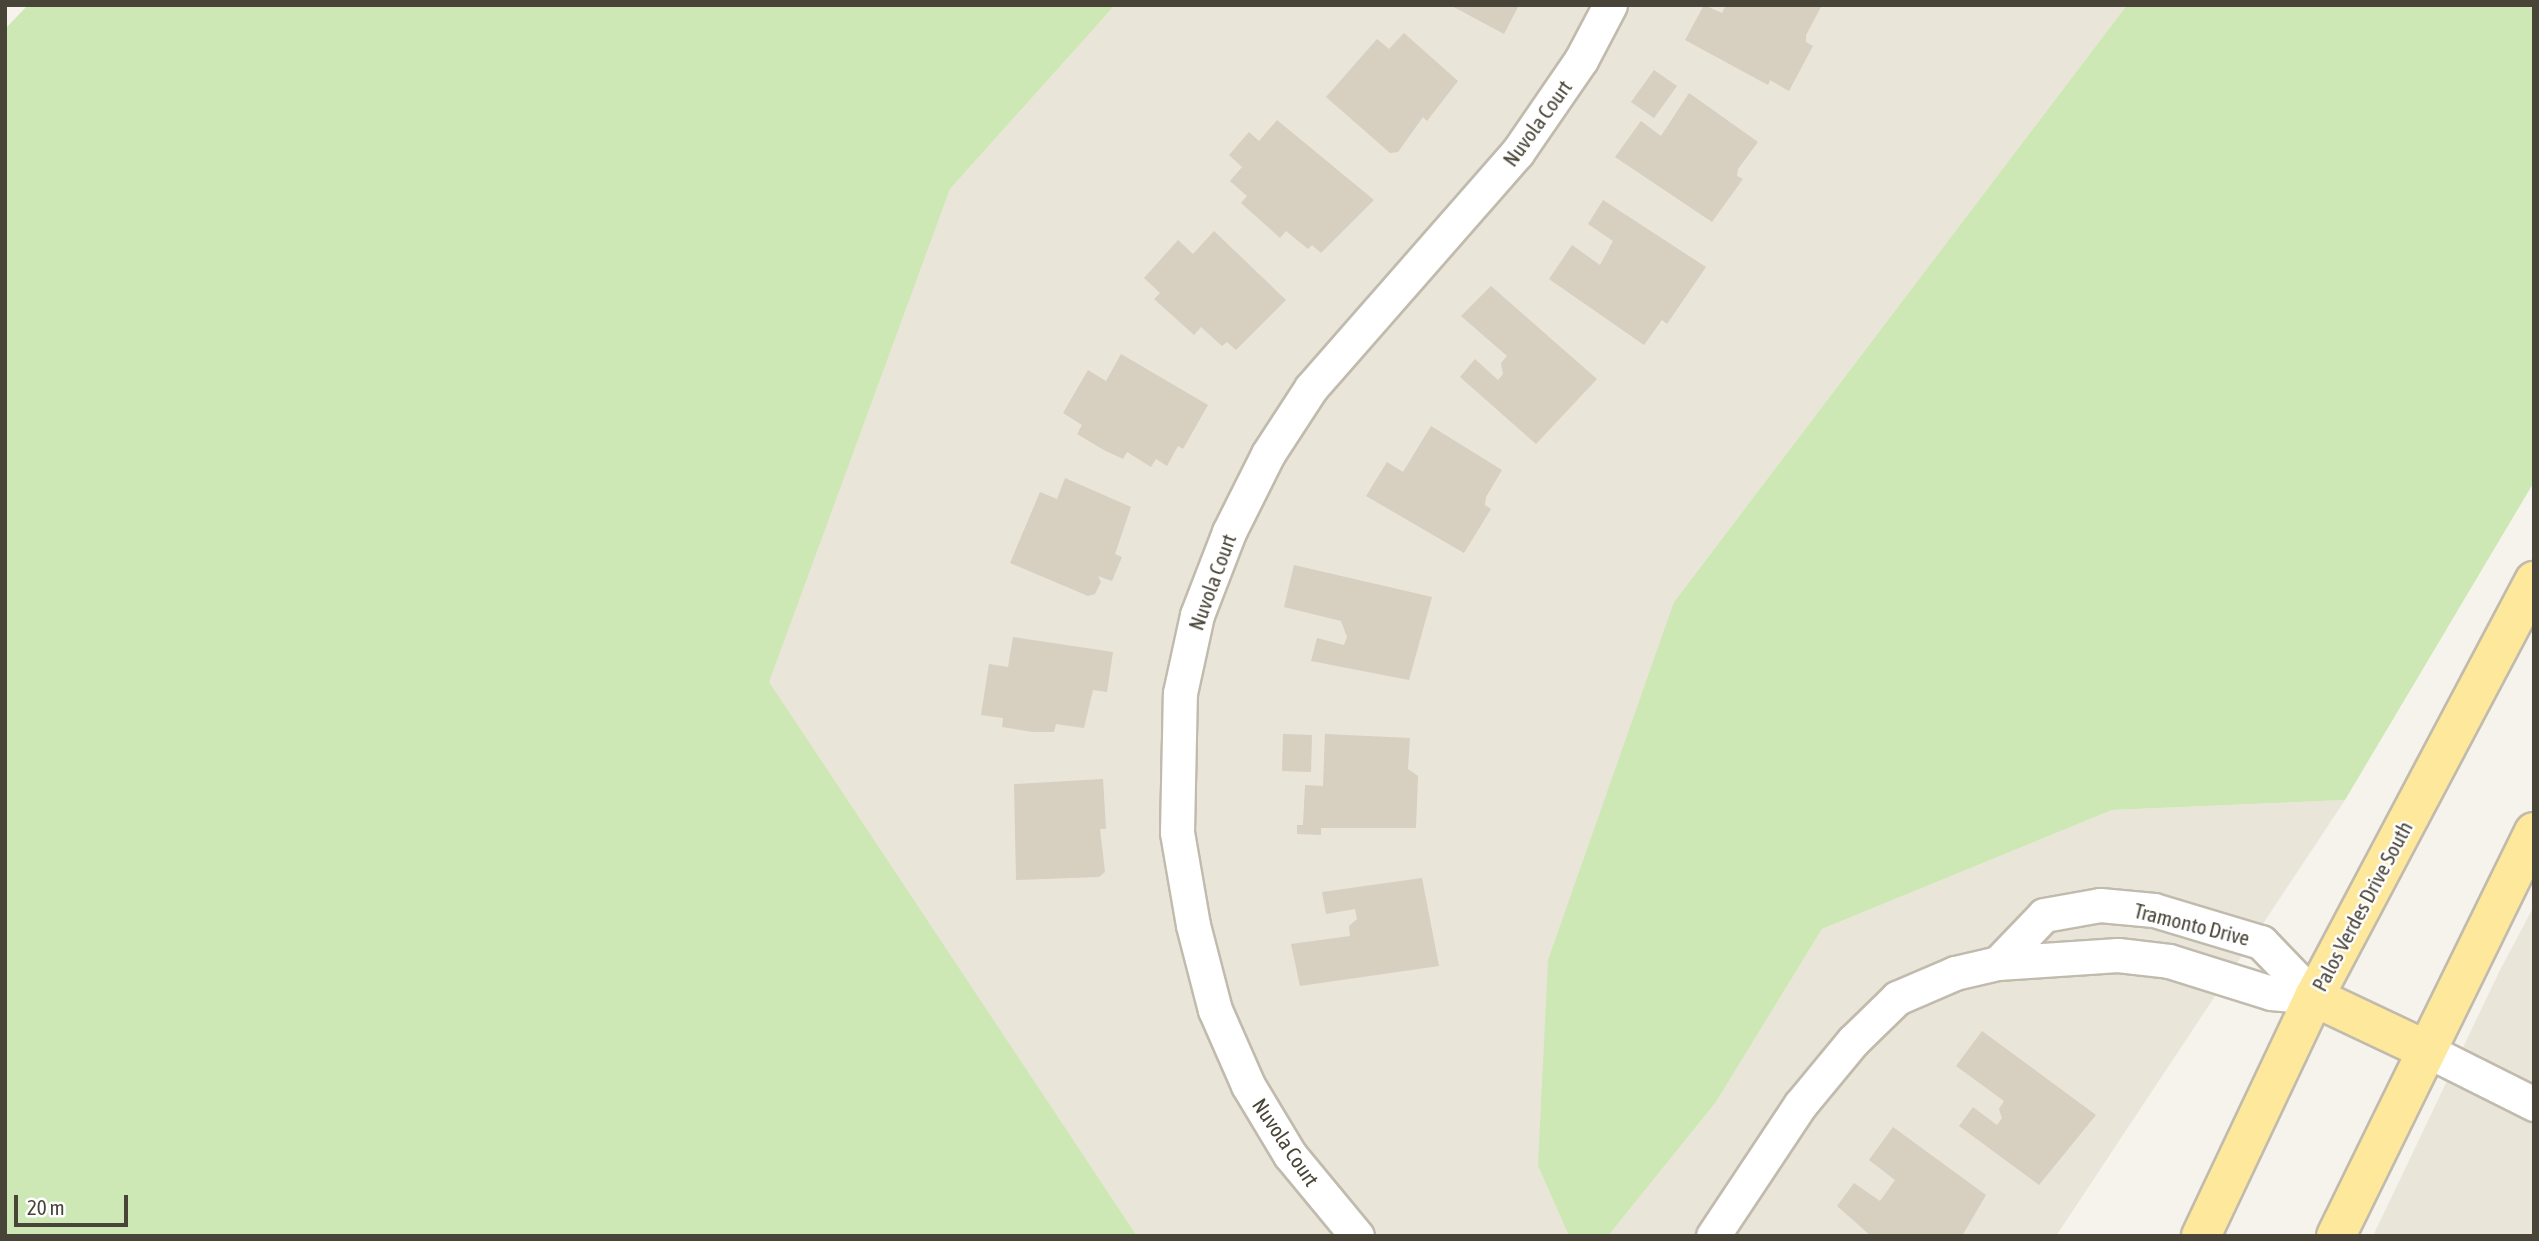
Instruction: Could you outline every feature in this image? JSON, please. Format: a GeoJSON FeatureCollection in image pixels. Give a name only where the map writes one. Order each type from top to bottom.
{"type":"FeatureCollection","features":[{"type":"Feature","properties":{"kind":"main road","name":"Palos Verdes Drive South"},"geometry":{"type":"LineString","coordinates":[[2201,1236],[2314,997],[2534,581]]}},
{"type":"Feature","properties":{"kind":"main road"},"geometry":{"type":"LineString","coordinates":[[2336,1236],[2534,832]]}},
{"type":"Feature","properties":{"kind":"main road"},"geometry":{"type":"LineString","coordinates":[[2314,997],[2426,1051]]}},
{"type":"Feature","properties":{"kind":"street","name":"Nuvola Court"},"geometry":{"type":"LineString","coordinates":[[1357,1236],[1290,1155],[1248,1085],[1215,1010],[1193,925],[1177,832],[1180,693],[1197,615],[1229,532],[1268,454],[1311,388],[1517,153],[1581,60],[1610,5]]}},
{"type":"Feature","properties":{"kind":"street","name":"Tramonto Drive"},"geometry":{"type":"LineString","coordinates":[[1998,963],[2044,915],[2099,905],[2154,910],[2261,942],[2314,997]]}},
{"type":"Feature","properties":{"kind":"street","name":"Tramonto Drive"},"geometry":{"type":"LineString","coordinates":[[1713,1236],[1800,1105],[1897,998],[1955,973],[1998,963],[2118,955],[2169,961],[2271,993],[2314,997]]}},
{"type":"Feature","properties":{"kind":"street"},"geometry":{"type":"LineString","coordinates":[[2426,1051],[2534,1104]]}},
{"type":"Feature","properties":{"kind":"shaded area"},"geometry":{"type":"Polygon","coordinates":[[[1115,5],[2127,5],[1674,602],[1538,1166],[1569,1236],[1137,1236],[768,682],[950,189],[1115,5]]]}},
{"type":"Feature","properties":{"kind":"shaded area"},"geometry":{"type":"Polygon","coordinates":[[[2345,800],[2056,1236],[1608,1236],[1716,1102],[1822,929],[2112,810],[2345,800]]]}},
{"type":"Feature","properties":{"kind":"shaded area"},"geometry":{"type":"Polygon","coordinates":[[[2534,906],[2534,1236],[2373,1236],[2500,970],[2534,906]]]}},
{"type":"Feature","properties":{"kind":"green space"},"geometry":{"type":"Polygon","coordinates":[[[28,5],[1115,5],[950,189],[769,682],[1137,1236],[5,1236],[5,29],[28,5]]]}},
{"type":"Feature","properties":{"kind":"green space"},"geometry":{"type":"Polygon","coordinates":[[[2127,5],[2534,5],[2534,482],[2345,800],[2112,810],[1822,929],[1716,1102],[1608,1236],[1569,1236],[1538,1166],[1548,960],[1674,602],[2127,5]]]}},
{"type":"Feature","properties":{"kind":"building"},"geometry":{"type":"Polygon","coordinates":[[[1450,5],[1519,5],[1504,34],[1450,5]]]}},
{"type":"Feature","properties":{"kind":"building"},"geometry":{"type":"Polygon","coordinates":[[[1704,5],[1722,13],[1726,5],[1821,7],[1806,35],[1806,42],[1813,46],[1789,91],[1770,80],[1768,85],[1685,40],[1704,5]]]}},
{"type":"Feature","properties":{"kind":"building"},"geometry":{"type":"Polygon","coordinates":[[[1404,33],[1458,81],[1427,121],[1423,117],[1398,152],[1390,153],[1326,97],[1377,39],[1389,49],[1404,33]]]}},
{"type":"Feature","properties":{"kind":"building"},"geometry":{"type":"Polygon","coordinates":[[[1654,70],[1677,86],[1654,118],[1631,102],[1654,70]]]}},
{"type":"Feature","properties":{"kind":"building"},"geometry":{"type":"Polygon","coordinates":[[[1689,93],[1758,142],[1738,169],[1737,176],[1743,179],[1712,222],[1615,157],[1641,121],[1661,136],[1689,93]]]}},
{"type":"Feature","properties":{"kind":"building"},"geometry":{"type":"Polygon","coordinates":[[[1277,120],[1374,200],[1321,253],[1312,245],[1308,249],[1286,231],[1280,238],[1241,203],[1247,196],[1230,181],[1242,167],[1229,155],[1249,132],[1259,141],[1277,120]]]}},
{"type":"Feature","properties":{"kind":"building"},"geometry":{"type":"Polygon","coordinates":[[[1603,200],[1706,267],[1667,324],[1662,320],[1644,345],[1549,279],[1572,245],[1600,265],[1613,241],[1588,224],[1603,200]]]}},
{"type":"Feature","properties":{"kind":"building"},"geometry":{"type":"Polygon","coordinates":[[[1214,231],[1286,300],[1236,350],[1227,342],[1222,346],[1201,327],[1194,335],[1154,299],[1160,293],[1144,278],[1178,240],[1193,254],[1214,231]]]}},
{"type":"Feature","properties":{"kind":"building"},"geometry":{"type":"Polygon","coordinates":[[[1491,286],[1597,379],[1536,444],[1460,377],[1475,359],[1498,380],[1503,374],[1501,363],[1507,356],[1461,316],[1491,286]]]}},
{"type":"Feature","properties":{"kind":"building"},"geometry":{"type":"Polygon","coordinates":[[[1121,354],[1208,405],[1183,449],[1178,446],[1167,466],[1156,459],[1151,467],[1127,452],[1123,459],[1104,450],[1077,434],[1082,425],[1063,413],[1088,370],[1106,381],[1121,354]]]}},
{"type":"Feature","properties":{"kind":"building"},"geometry":{"type":"Polygon","coordinates":[[[1431,426],[1502,470],[1486,497],[1485,505],[1491,509],[1464,553],[1366,496],[1387,462],[1403,472],[1431,426]]]}},
{"type":"Feature","properties":{"kind":"building"},"geometry":{"type":"Polygon","coordinates":[[[1065,478],[1131,507],[1115,554],[1122,557],[1112,581],[1098,576],[1101,582],[1095,594],[1088,596],[1010,563],[1040,492],[1057,499],[1065,478]]]}},
{"type":"Feature","properties":{"kind":"building"},"geometry":{"type":"Polygon","coordinates":[[[1294,565],[1432,597],[1409,680],[1311,661],[1317,638],[1344,645],[1347,637],[1341,621],[1284,607],[1294,565]]]}},
{"type":"Feature","properties":{"kind":"building"},"geometry":{"type":"Polygon","coordinates":[[[1013,637],[1113,652],[1107,692],[1093,690],[1084,728],[1056,724],[1054,732],[1033,732],[1002,727],[1003,718],[981,715],[989,664],[1008,667],[1013,637]]]}},
{"type":"Feature","properties":{"kind":"building"},"geometry":{"type":"Polygon","coordinates":[[[1283,734],[1312,735],[1311,772],[1282,771],[1283,734]]]}},
{"type":"Feature","properties":{"kind":"building"},"geometry":{"type":"Polygon","coordinates":[[[1325,734],[1410,738],[1408,769],[1418,776],[1416,828],[1321,828],[1321,835],[1297,834],[1297,825],[1303,825],[1305,785],[1323,786],[1325,734]]]}},
{"type":"Feature","properties":{"kind":"building"},"geometry":{"type":"Polygon","coordinates":[[[1103,779],[1106,829],[1100,829],[1105,872],[1099,877],[1016,880],[1014,784],[1103,779]]]}},
{"type":"Feature","properties":{"kind":"building"},"geometry":{"type":"Polygon","coordinates":[[[1422,878],[1439,966],[1300,986],[1291,944],[1350,936],[1349,926],[1357,919],[1355,909],[1326,914],[1322,892],[1422,878]]]}},
{"type":"Feature","properties":{"kind":"building"},"geometry":{"type":"Polygon","coordinates":[[[1982,1031],[2096,1115],[2039,1185],[1959,1126],[1973,1107],[1997,1125],[2002,1118],[1999,1109],[2004,1101],[1956,1066],[1982,1031]]]}},
{"type":"Feature","properties":{"kind":"building"},"geometry":{"type":"Polygon","coordinates":[[[1893,1127],[1986,1195],[1962,1236],[1871,1236],[1837,1206],[1854,1183],[1880,1201],[1895,1180],[1869,1160],[1893,1127]]]}}]}
